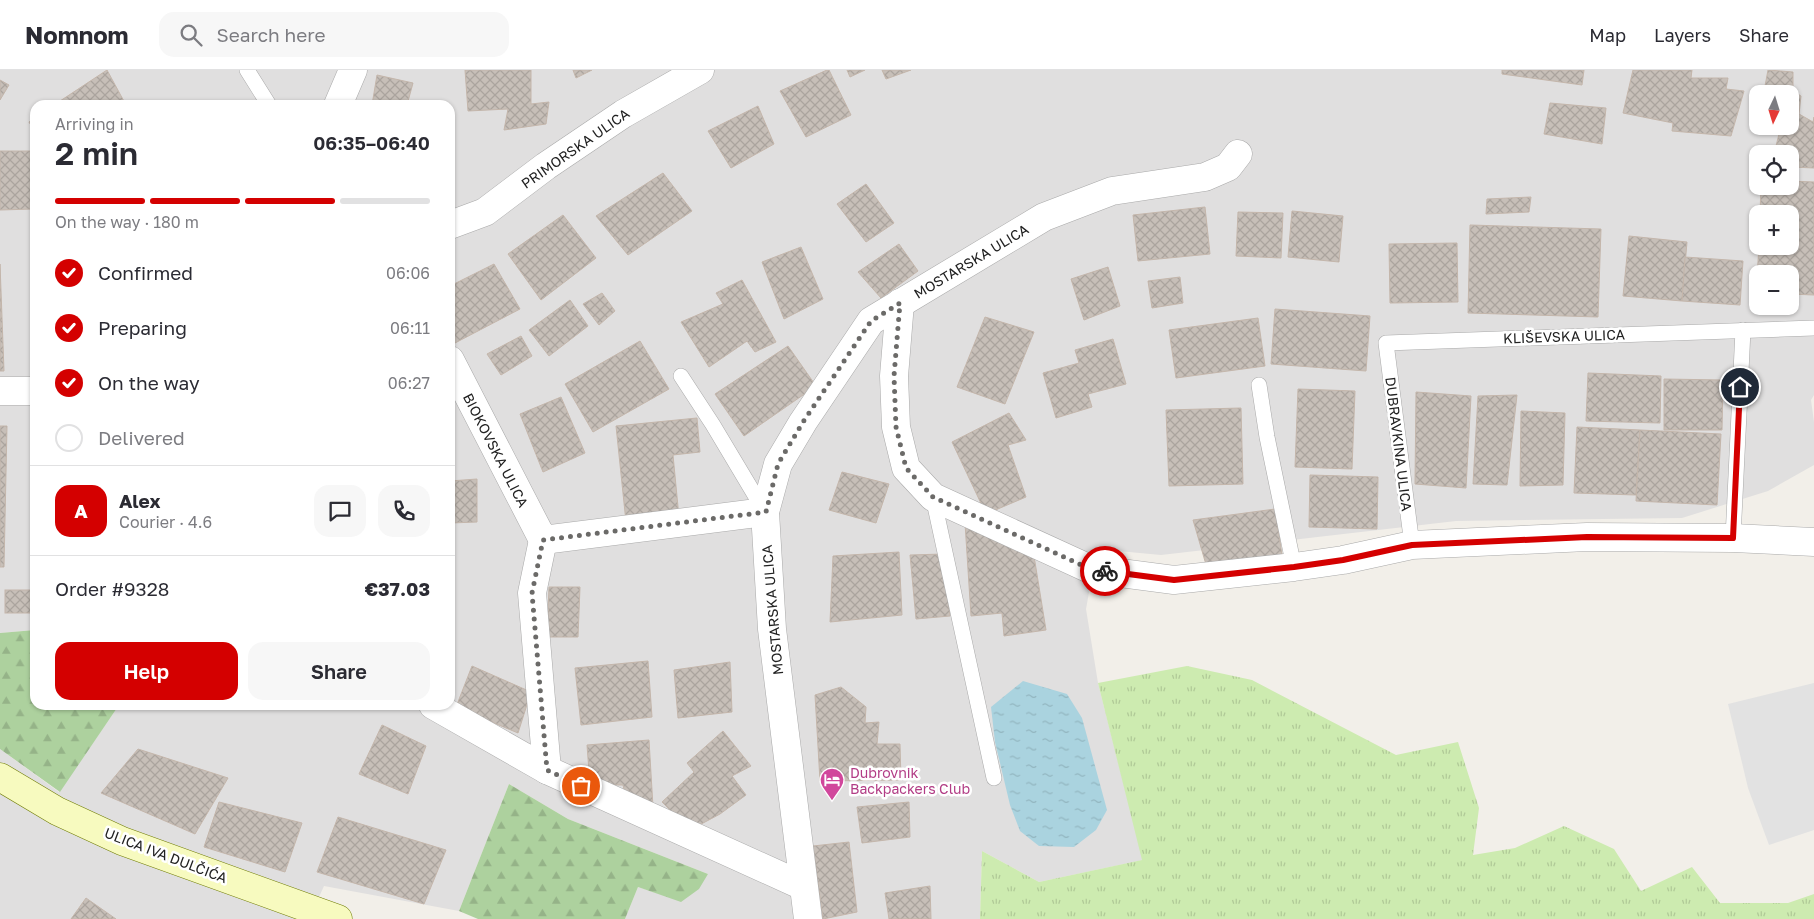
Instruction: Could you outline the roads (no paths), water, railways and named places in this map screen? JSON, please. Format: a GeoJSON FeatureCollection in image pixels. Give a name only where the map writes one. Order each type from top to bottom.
{"type":"FeatureCollection","features":[{"type":"Feature","properties":{"kind":"main road","name":"ULICA IVA DULČIĆA"},"geometry":{"type":"LineString","coordinates":[[0,777],[58,811],[122,841],[338,919]]}},
{"type":"Feature","properties":{"kind":"street"},"geometry":{"type":"LineString","coordinates":[[340,100],[353,70]]}},
{"type":"Feature","properties":{"kind":"street","name":"PRIMORSKA ULICA"},"geometry":{"type":"LineString","coordinates":[[455,223],[485,212],[546,166],[623,114],[700,70]]}},
{"type":"Feature","properties":{"kind":"street","name":"MOSTARSKA ULICA"},"geometry":{"type":"LineString","coordinates":[[808,919],[772,629],[766,512],[778,464],[803,422],[871,321],[1044,217],[1112,190],[1205,178],[1228,167],[1238,154]]}},
{"type":"Feature","properties":{"kind":"street"},"geometry":{"type":"LineString","coordinates":[[900,303],[894,376],[896,427],[906,468],[933,497],[1090,569],[1174,580],[1343,560],[1412,545],[1587,537],[1733,538],[1814,542]]}},
{"type":"Feature","properties":{"kind":"street","name":"BIOKOVSKA ULICA"},"geometry":{"type":"LineString","coordinates":[[455,370],[543,540]]}},
{"type":"Feature","properties":{"kind":"street"},"geometry":{"type":"LineString","coordinates":[[0,391],[30,391]]}},
{"type":"Feature","properties":{"kind":"street"},"geometry":{"type":"LineString","coordinates":[[547,770],[532,593],[543,540],[766,512]]}},
{"type":"Feature","properties":{"kind":"street"},"geometry":{"type":"LineString","coordinates":[[442,710],[547,770],[803,886]]}},
{"type":"Feature","properties":{"kind":"lane"},"geometry":{"type":"LineString","coordinates":[[247,70],[266,100]]}},
{"type":"Feature","properties":{"kind":"lane","name":"KLIŠEVSKA ULICA"},"geometry":{"type":"LineString","coordinates":[[1386,343],[1814,328]]}},
{"type":"Feature","properties":{"kind":"lane"},"geometry":{"type":"LineString","coordinates":[[1733,538],[1742,330]]}},
{"type":"Feature","properties":{"kind":"lane","name":"DUBRAVKINA ULICA"},"geometry":{"type":"LineString","coordinates":[[1386,343],[1412,545]]}},
{"type":"Feature","properties":{"kind":"lane"},"geometry":{"type":"LineString","coordinates":[[681,376],[766,512]]}},
{"type":"Feature","properties":{"kind":"lane"},"geometry":{"type":"LineString","coordinates":[[1259,385],[1267,437],[1294,567]]}},
{"type":"Feature","properties":{"kind":"lane"},"geometry":{"type":"LineString","coordinates":[[933,497],[994,778]]}},
{"type":"Feature","properties":{"kind":"water"},"geometry":{"type":"Polygon","coordinates":[[[1023,681],[1067,694],[1082,718],[1107,810],[1096,830],[1074,847],[1039,846],[1020,831],[1010,805],[995,742],[991,707],[1023,681]]]}},
{"type":"Feature","properties":{"kind":"place","name":"Dubrovnik Backpackers Club"},"geometry":{"type":"Point","coordinates":[832,801]}}]}
